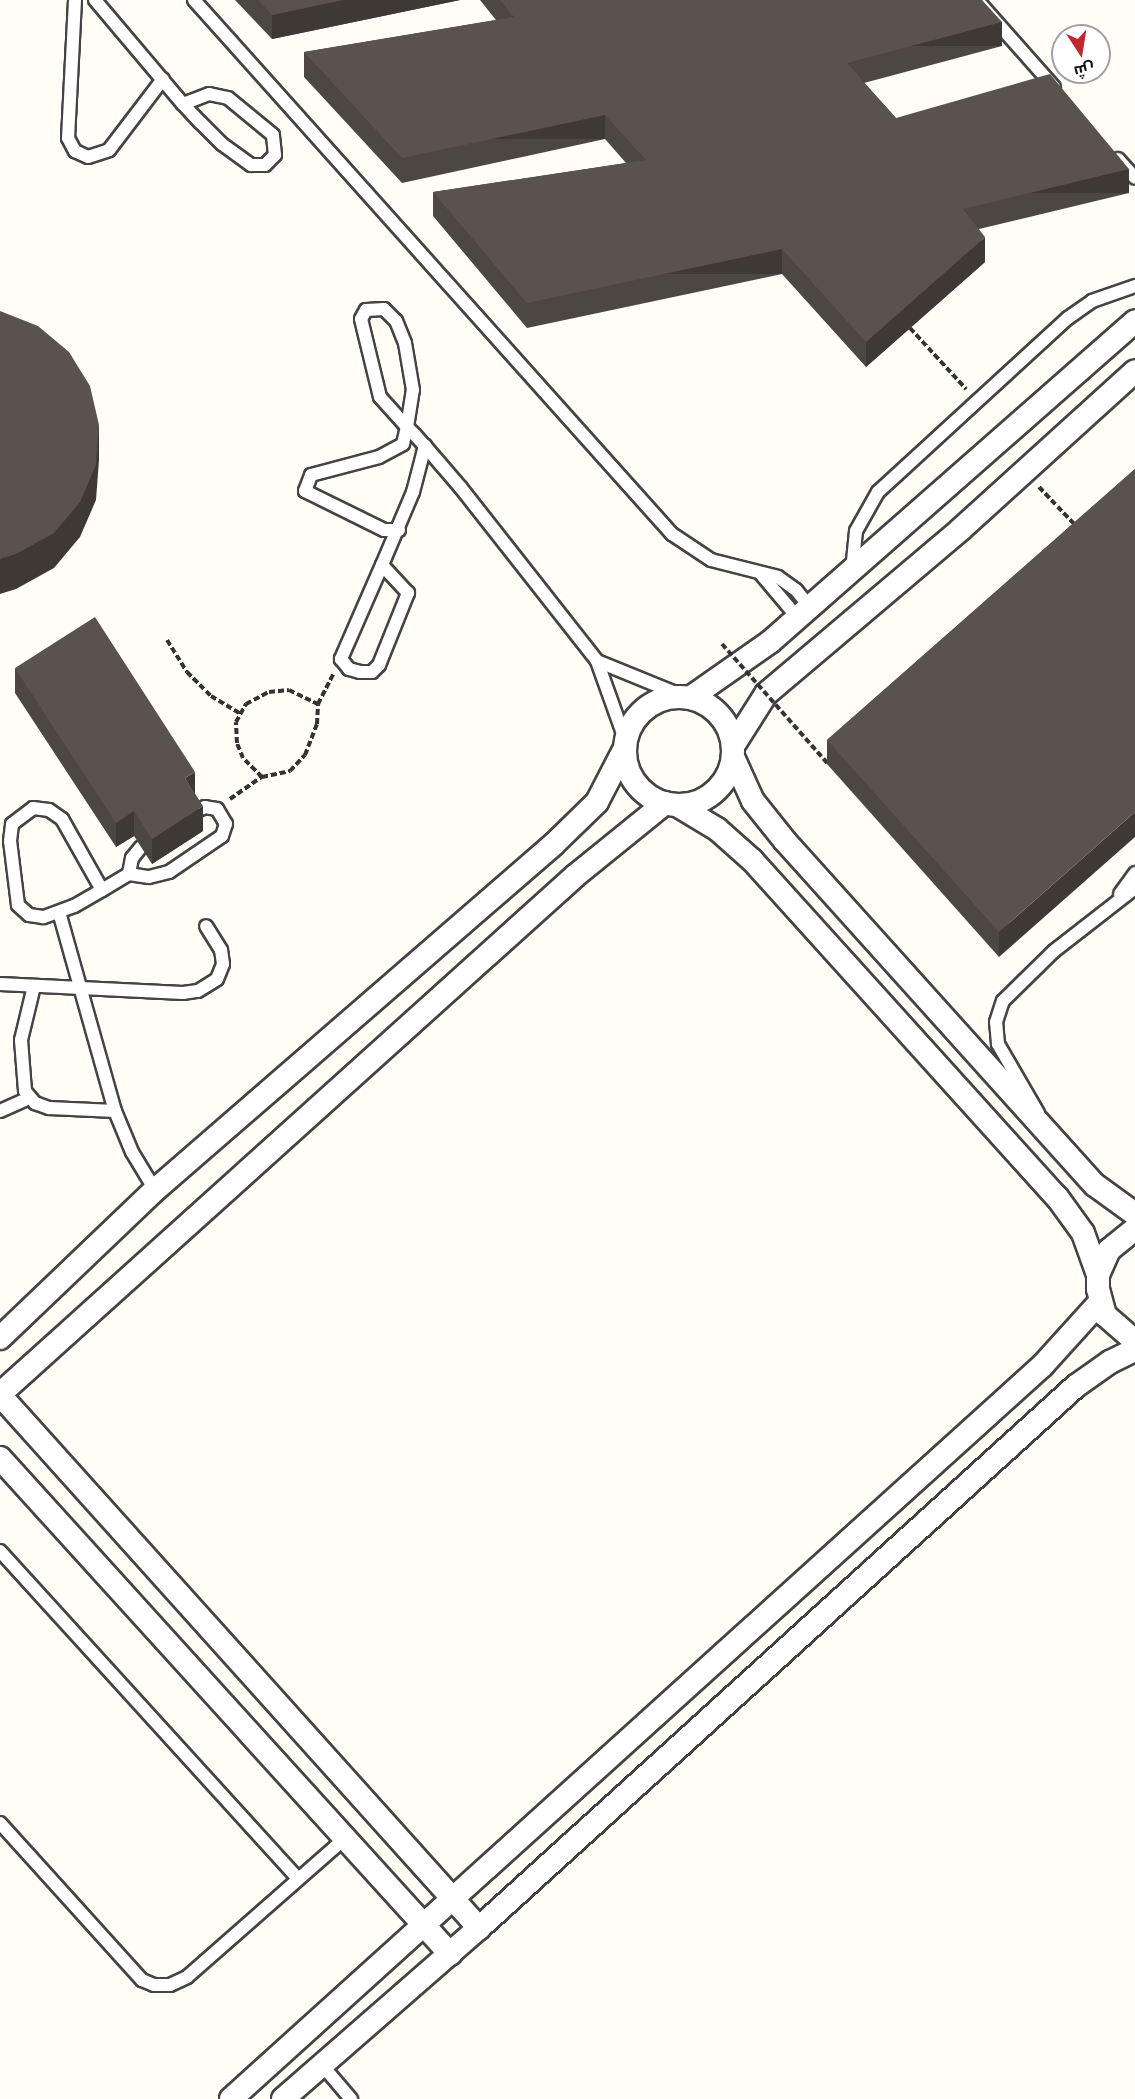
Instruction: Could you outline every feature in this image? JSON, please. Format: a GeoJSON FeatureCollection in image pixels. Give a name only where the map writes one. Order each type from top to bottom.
{"type":"FeatureCollection","features":[{"type":"Feature","properties":{"kind":"street"},"geometry":{"type":"LineString","coordinates":[[687,698],[750,658],[852,572],[1135,321]]}},
{"type":"Feature","properties":{"kind":"street"},"geometry":{"type":"LineString","coordinates":[[479,1928],[0,1394],[575,876],[671,804],[700,801],[719,788],[733,751],[766,694],[961,529],[1135,371]]}},
{"type":"Feature","properties":{"kind":"street"},"geometry":{"type":"LineString","coordinates":[[0,1338],[155,1190],[554,844],[597,802],[642,711],[662,699],[687,698],[720,715],[733,751],[768,822],[1095,1185],[1135,1214]]}},
{"type":"Feature","properties":{"kind":"street"},"geometry":{"type":"LineString","coordinates":[[625,745],[632,778],[646,794],[671,804],[717,829],[752,860],[1057,1197],[1083,1233],[1098,1275],[1100,1302],[1114,1326],[1135,1341]]}},
{"type":"Feature","properties":{"kind":"street"},"geometry":{"type":"LineString","coordinates":[[1098,1275],[1108,1250],[1135,1229]]}},
{"type":"Feature","properties":{"kind":"street"},"geometry":{"type":"LineString","coordinates":[[231,2099],[1058,1351],[1100,1302]]}},
{"type":"Feature","properties":{"kind":"street"},"geometry":{"type":"LineString","coordinates":[[283,2099],[479,1928],[1076,1386],[1110,1362],[1135,1350]]}},
{"type":"Feature","properties":{"kind":"street"},"geometry":{"type":"LineString","coordinates":[[0,1458],[450,1954]]}},
{"type":"Feature","properties":{"kind":"lane"},"geometry":{"type":"LineString","coordinates":[[75,0],[69,138],[75,151],[88,157],[109,150],[163,79]]}},
{"type":"Feature","properties":{"kind":"lane"},"geometry":{"type":"LineString","coordinates":[[95,0],[183,104],[244,162],[258,166],[275,155],[273,135],[228,98],[200,95],[183,104]]}},
{"type":"Feature","properties":{"kind":"lane"},"geometry":{"type":"LineString","coordinates":[[194,0],[672,534],[711,560],[757,570],[788,583],[804,612]]}},
{"type":"Feature","properties":{"kind":"lane"},"geometry":{"type":"LineString","coordinates":[[977,0],[1064,98]]}},
{"type":"Feature","properties":{"kind":"lane"},"geometry":{"type":"LineString","coordinates":[[1111,151],[1135,178]]}},
{"type":"Feature","properties":{"kind":"lane"},"geometry":{"type":"LineString","coordinates":[[852,572],[856,531],[878,492],[1074,313],[1105,295],[1135,286]]}},
{"type":"Feature","properties":{"kind":"lane"},"geometry":{"type":"LineString","coordinates":[[399,530],[384,530],[305,491],[311,475],[379,457],[404,444],[407,427],[413,390],[405,343],[396,321],[384,309],[366,310],[361,320],[380,397],[407,427],[425,446],[597,660],[625,745]]}},
{"type":"Feature","properties":{"kind":"lane"},"geometry":{"type":"LineString","coordinates":[[382,565],[408,593],[379,665],[372,672],[360,672],[349,669],[341,658],[382,565],[399,530],[425,446]]}},
{"type":"Feature","properties":{"kind":"lane"},"geometry":{"type":"LineString","coordinates":[[597,660],[687,698]]}},
{"type":"Feature","properties":{"kind":"lane"},"geometry":{"type":"LineString","coordinates":[[102,890],[62,819],[41,808],[25,811],[10,832],[16,898],[29,915],[43,917],[59,912],[102,890],[129,874],[159,876],[217,840],[226,824],[217,809],[205,807],[192,813]]}},
{"type":"Feature","properties":{"kind":"lane"},"geometry":{"type":"LineString","coordinates":[[129,874],[132,858],[141,846]]}},
{"type":"Feature","properties":{"kind":"lane"},"geometry":{"type":"LineString","coordinates":[[1113,905],[1135,873]]}},
{"type":"Feature","properties":{"kind":"lane"},"geometry":{"type":"LineString","coordinates":[[1043,1128],[1028,1088],[998,1044],[999,1011],[1017,983],[1135,888]]}},
{"type":"Feature","properties":{"kind":"lane"},"geometry":{"type":"LineString","coordinates":[[59,912],[116,1111],[132,1152],[155,1190]]}},
{"type":"Feature","properties":{"kind":"lane"},"geometry":{"type":"LineString","coordinates":[[0,984],[183,993],[205,988],[217,979],[223,964],[221,950],[206,926]]}},
{"type":"Feature","properties":{"kind":"lane"},"geometry":{"type":"LineString","coordinates":[[34,986],[21,1049],[22,1084],[29,1098],[49,1108],[116,1111]]}},
{"type":"Feature","properties":{"kind":"lane"},"geometry":{"type":"LineString","coordinates":[[0,1111],[29,1098]]}},
{"type":"Feature","properties":{"kind":"lane"},"geometry":{"type":"LineString","coordinates":[[0,1551],[297,1877]]}},
{"type":"Feature","properties":{"kind":"lane"},"geometry":{"type":"LineString","coordinates":[[0,1823],[142,1980],[154,1985],[170,1985],[187,1977],[297,1877],[345,1838]]}},
{"type":"Feature","properties":{"kind":"lane"},"geometry":{"type":"LineString","coordinates":[[322,2065],[347,2097]]}},
{"type":"Feature","properties":{"kind":"path"},"geometry":{"type":"LineString","coordinates":[[1069,519],[1080,531]]}},
{"type":"Feature","properties":{"kind":"path"},"geometry":{"type":"LineString","coordinates":[[167,640],[187,672],[211,696],[239,713]]}},
{"type":"Feature","properties":{"kind":"path"},"geometry":{"type":"LineString","coordinates":[[722,644],[828,764]]}},
{"type":"Feature","properties":{"kind":"path"},"geometry":{"type":"LineString","coordinates":[[217,809],[262,777],[290,771],[305,755],[317,724],[318,705],[341,658]]}},
{"type":"Feature","properties":{"kind":"path"},"geometry":{"type":"LineString","coordinates":[[262,777],[243,758],[237,743],[239,713],[257,697],[288,690],[318,705]]}},
{"type":"Feature","properties":{"kind":"building"},"geometry":{"type":"Polygon","coordinates":[[[258,0],[343,0],[272,15],[258,0]]]}},
{"type":"Feature","properties":{"kind":"building"},"geometry":{"type":"Polygon","coordinates":[[[500,0],[982,0],[1002,22],[847,63],[896,118],[1050,74],[1051,84],[1058,84],[1129,169],[963,209],[985,237],[866,342],[782,249],[527,303],[433,192],[646,160],[605,115],[402,158],[304,52],[514,17],[500,0]]]}},
{"type":"Feature","properties":{"kind":"building"},"geometry":{"type":"Polygon","coordinates":[[[0,311],[38,326],[69,352],[90,386],[99,425],[96,465],[80,502],[54,533],[16,554],[0,559],[0,311]]]}},
{"type":"Feature","properties":{"kind":"building"},"geometry":{"type":"Polygon","coordinates":[[[1135,469],[1135,812],[999,932],[827,740],[1135,469]]]}},
{"type":"Feature","properties":{"kind":"building"},"geometry":{"type":"Polygon","coordinates":[[[95,617],[195,772],[185,778],[203,806],[152,839],[134,811],[116,823],[15,668],[95,617]]]}}]}
